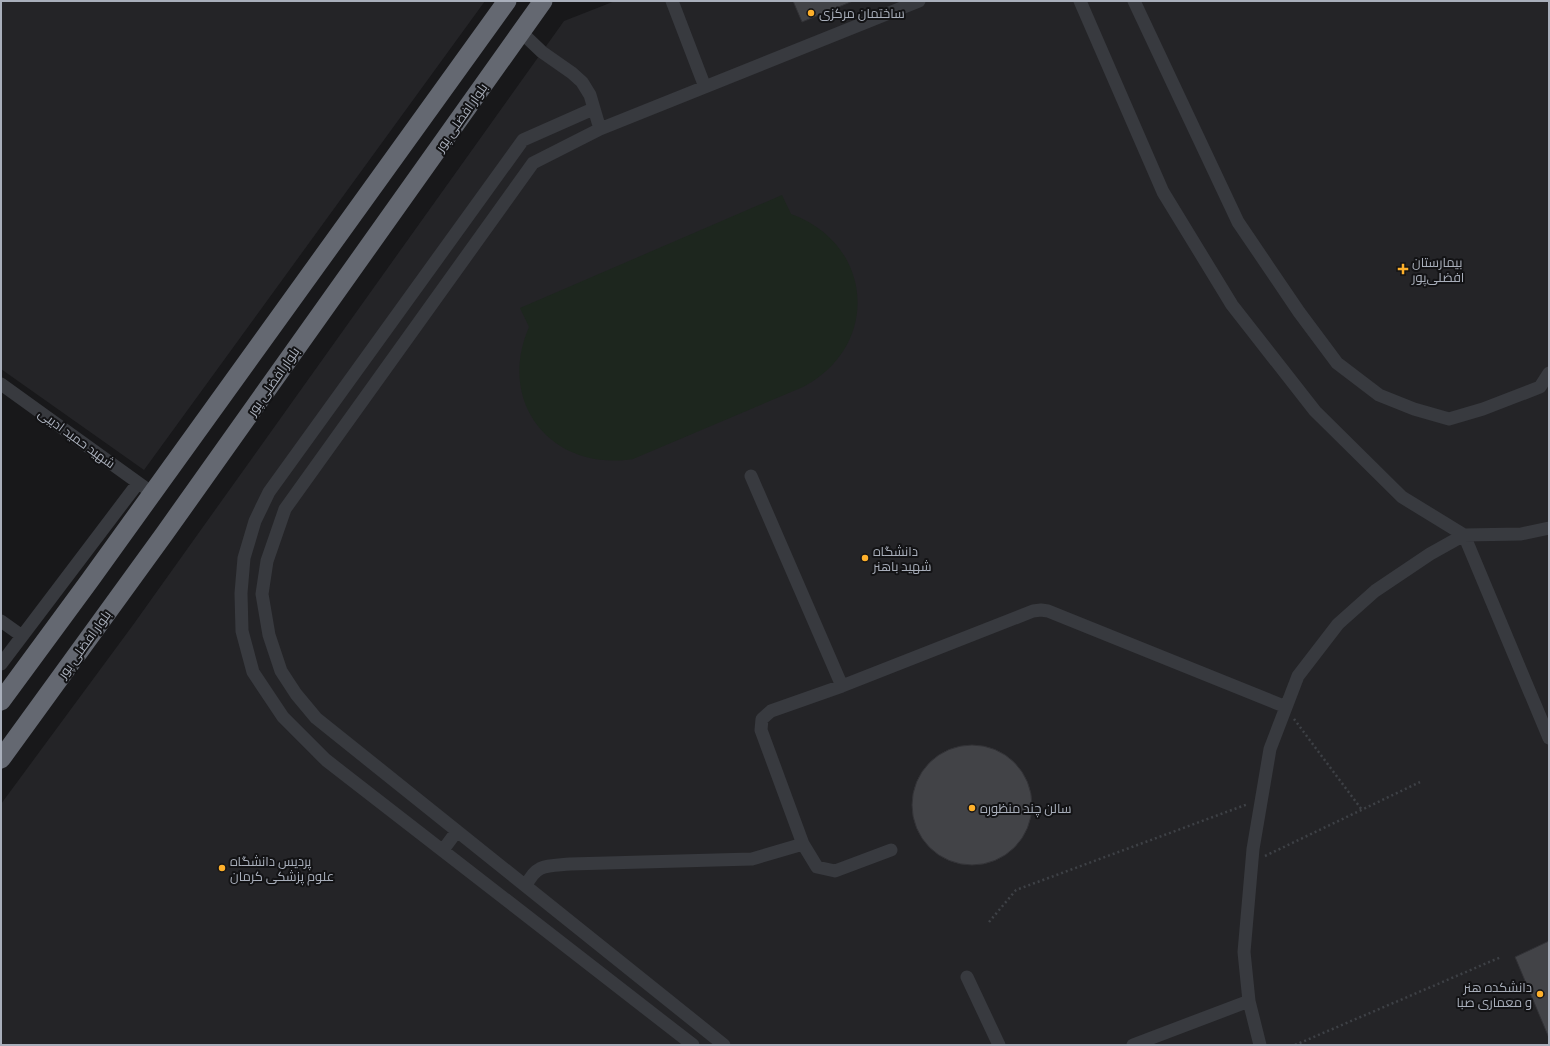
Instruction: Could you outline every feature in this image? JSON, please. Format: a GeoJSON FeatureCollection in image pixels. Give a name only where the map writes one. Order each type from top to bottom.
{"type":"FeatureCollection","features":[{"type":"Feature","properties":{"kind":"highway"},"geometry":{"type":"LineString","coordinates":[[1,701],[145,488],[507,1]]}},
{"type":"Feature","properties":{"kind":"highway","name":"بلوار افضلی پور"},"geometry":{"type":"LineString","coordinates":[[1,759],[175,520],[543,1]]}},
{"type":"Feature","properties":{"kind":"street"},"geometry":{"type":"LineString","coordinates":[[672,1],[705,87]]}},
{"type":"Feature","properties":{"kind":"street"},"geometry":{"type":"LineString","coordinates":[[724,1045],[316,718],[296,694],[281,671],[269,635],[262,594],[267,561],[285,509],[533,163],[600,128],[919,1]]}},
{"type":"Feature","properties":{"kind":"street"},"geometry":{"type":"LineString","coordinates":[[1080,1],[1163,192],[1232,305],[1320,416],[1402,497],[1464,535],[1549,738]]}},
{"type":"Feature","properties":{"kind":"street"},"geometry":{"type":"LineString","coordinates":[[1134,1],[1238,222],[1299,312],[1337,363],[1379,395],[1414,409],[1449,419],[1484,409],[1540,387],[1549,373]]}},
{"type":"Feature","properties":{"kind":"street"},"geometry":{"type":"LineString","coordinates":[[521,32],[542,52],[582,82],[590,95],[600,128]]}},
{"type":"Feature","properties":{"kind":"street"},"geometry":{"type":"LineString","coordinates":[[593,109],[523,140],[269,492],[255,521],[244,558],[241,593],[242,631],[253,672],[283,717],[326,760],[693,1045]]}},
{"type":"Feature","properties":{"kind":"street","name":"شهید حمید ادیبی"},"geometry":{"type":"LineString","coordinates":[[1,384],[145,488]]}},
{"type":"Feature","properties":{"kind":"street"},"geometry":{"type":"LineString","coordinates":[[751,476],[842,686]]}},
{"type":"Feature","properties":{"kind":"street"},"geometry":{"type":"LineString","coordinates":[[1,664],[22,636],[145,488]]}},
{"type":"Feature","properties":{"kind":"street"},"geometry":{"type":"LineString","coordinates":[[1260,1045],[1249,1001],[1244,952],[1252,862],[1270,749],[1298,676],[1338,624],[1375,591],[1430,554],[1464,535],[1521,534],[1549,528]]}},
{"type":"Feature","properties":{"kind":"street"},"geometry":{"type":"LineString","coordinates":[[891,850],[835,871],[817,867],[803,844],[761,730],[762,719],[771,710],[842,686],[1033,611],[1041,610],[1048,611],[1286,707]]}},
{"type":"Feature","properties":{"kind":"street"},"geometry":{"type":"LineString","coordinates":[[1,621],[22,636]]}},
{"type":"Feature","properties":{"kind":"street"},"geometry":{"type":"LineString","coordinates":[[443,850],[457,831]]}},
{"type":"Feature","properties":{"kind":"street"},"geometry":{"type":"LineString","coordinates":[[526,886],[531,875],[543,866],[752,859],[803,844]]}},
{"type":"Feature","properties":{"kind":"street"},"geometry":{"type":"LineString","coordinates":[[967,977],[999,1045]]}},
{"type":"Feature","properties":{"kind":"street"},"geometry":{"type":"LineString","coordinates":[[1133,1045],[1249,1001]]}},
{"type":"Feature","properties":{"kind":"path"},"geometry":{"type":"LineString","coordinates":[[1286,707],[1362,810]]}},
{"type":"Feature","properties":{"kind":"path"},"geometry":{"type":"LineString","coordinates":[[1252,862],[1420,782]]}},
{"type":"Feature","properties":{"kind":"path"},"geometry":{"type":"LineString","coordinates":[[989,922],[1016,890],[1261,799]]}},
{"type":"Feature","properties":{"kind":"path"},"geometry":{"type":"LineString","coordinates":[[1295,1045],[1501,957]]}},
{"type":"Feature","properties":{"kind":"shaded area"},"geometry":{"type":"Polygon","coordinates":[[[1,1],[485,1],[144,470],[1,369],[1,1]]]}},
{"type":"Feature","properties":{"kind":"shaded area","name":"دانشگاه شهید باهنر"},"geometry":{"type":"Polygon","coordinates":[[[615,1],[1549,1],[1549,1045],[1,1045],[1,804],[133,625],[564,21],[615,1]]]}},
{"type":"Feature","properties":{"kind":"shaded area"},"geometry":{"type":"Polygon","coordinates":[[[782,195],[791,214],[819,228],[839,248],[852,271],[857,296],[855,322],[846,347],[828,369],[803,387],[633,459],[604,460],[578,455],[556,443],[538,426],[526,406],[520,382],[521,355],[529,327],[520,308],[782,195]]]}},
{"type":"Feature","properties":{"kind":"building","name":"ساختمان مرکزی"},"geometry":{"type":"Polygon","coordinates":[[[793,1],[853,1],[802,22],[793,1]]]}},
{"type":"Feature","properties":{"kind":"building","name":"سالن چند منظوره"},"geometry":{"type":"Polygon","coordinates":[[[972,745],[984,746],[995,750],[1005,755],[1014,763],[1022,772],[1027,782],[1031,793],[1031,817],[1027,828],[1022,838],[1014,847],[1005,855],[995,860],[984,864],[972,865],[960,864],[949,860],[939,855],[930,847],[922,838],[917,828],[913,817],[912,805],[913,793],[917,782],[922,772],[930,763],[939,755],[949,750],[960,746],[972,745]]]}},
{"type":"Feature","properties":{"kind":"building","name":"دانشکده هنر و معماری صبا"},"geometry":{"type":"Polygon","coordinates":[[[1549,941],[1549,1038],[1515,957],[1549,941]]]}},
{"type":"Feature","properties":{"kind":"place","name":"ساختمان مرکزی"},"geometry":{"type":"Point","coordinates":[811,13]}},
{"type":"Feature","properties":{"kind":"place","name":"بیمارستان افضلی‌پور"},"geometry":{"type":"Point","coordinates":[1403,269]}},
{"type":"Feature","properties":{"kind":"place","name":"دانشگاه شهید باهنر"},"geometry":{"type":"Point","coordinates":[865,558]}},
{"type":"Feature","properties":{"kind":"place","name":"سالن چند منظوره"},"geometry":{"type":"Point","coordinates":[972,808]}},
{"type":"Feature","properties":{"kind":"place","name":"پردیس دانشگاه علوم پزشکی کرمان"},"geometry":{"type":"Point","coordinates":[222,868]}},
{"type":"Feature","properties":{"kind":"place","name":"دانشکده هنر و معماری صبا"},"geometry":{"type":"Point","coordinates":[1540,994]}}]}
